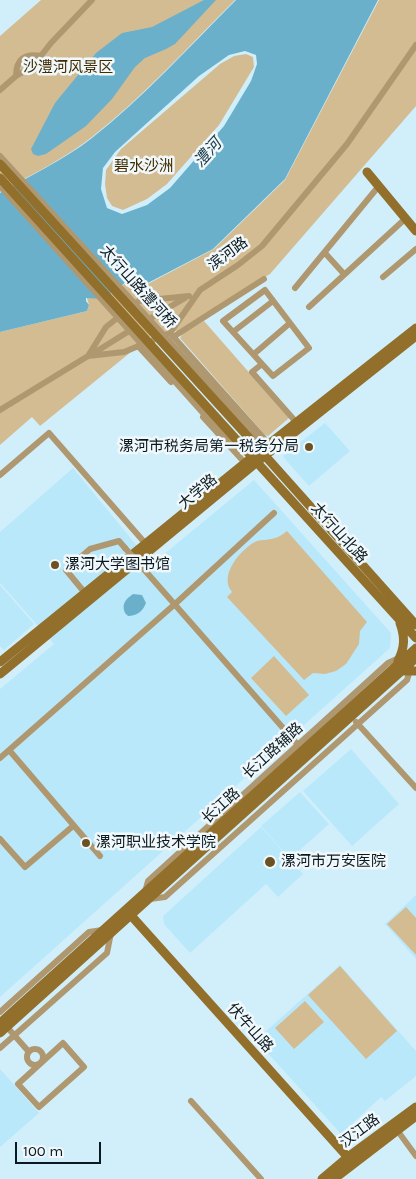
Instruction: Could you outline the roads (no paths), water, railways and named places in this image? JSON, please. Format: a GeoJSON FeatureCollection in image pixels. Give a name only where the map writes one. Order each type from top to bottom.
{"type":"FeatureCollection","features":[{"type":"Feature","properties":{"kind":"main road","name":"太行山路澧河桥"},"geometry":{"type":"LineString","coordinates":[[0,164],[139,325],[241,448]]}},
{"type":"Feature","properties":{"kind":"main road"},"geometry":{"type":"LineString","coordinates":[[367,172],[416,230]]}},
{"type":"Feature","properties":{"kind":"main road","name":"太行山路澧河桥"},"geometry":{"type":"LineString","coordinates":[[0,178],[139,325],[254,438]]}},
{"type":"Feature","properties":{"kind":"main road","name":"大学路"},"geometry":{"type":"LineString","coordinates":[[263,453],[269,444],[416,328]]}},
{"type":"Feature","properties":{"kind":"main road","name":"大学路"},"geometry":{"type":"LineString","coordinates":[[0,674],[254,459],[416,336]]}},
{"type":"Feature","properties":{"kind":"main road","name":"太行山北路"},"geometry":{"type":"LineString","coordinates":[[254,438],[263,453],[403,618],[416,638]]}},
{"type":"Feature","properties":{"kind":"main road","name":"太行山北路"},"geometry":{"type":"LineString","coordinates":[[241,448],[254,459],[403,618],[416,625]]}},
{"type":"Feature","properties":{"kind":"main road","name":"大学路"},"geometry":{"type":"LineString","coordinates":[[0,662],[244,463],[254,459]]}},
{"type":"Feature","properties":{"kind":"main road"},"geometry":{"type":"LineString","coordinates":[[407,664],[403,650],[405,637],[403,618],[416,619]]}},
{"type":"Feature","properties":{"kind":"main road","name":"长江路"},"geometry":{"type":"LineString","coordinates":[[2,1028],[128,913],[355,720],[407,664],[416,648]]}},
{"type":"Feature","properties":{"kind":"main road","name":"长江路"},"geometry":{"type":"LineString","coordinates":[[147,897],[407,664]]}},
{"type":"Feature","properties":{"kind":"main road","name":"伏牛山路"},"geometry":{"type":"LineString","coordinates":[[128,913],[351,1160]]}},
{"type":"Feature","properties":{"kind":"main road","name":"汉江路"},"geometry":{"type":"LineString","coordinates":[[334,1179],[351,1160],[416,1107]]}},
{"type":"Feature","properties":{"kind":"main road","name":"汉江路"},"geometry":{"type":"LineString","coordinates":[[322,1179],[416,1116]]}},
{"type":"Feature","properties":{"kind":"street"},"geometry":{"type":"LineString","coordinates":[[2,87],[33,66],[51,43],[92,0]]}},
{"type":"Feature","properties":{"kind":"street","name":"滨河路"},"geometry":{"type":"LineString","coordinates":[[171,335],[200,290],[238,265],[262,246],[347,144],[416,46]]}},
{"type":"Feature","properties":{"kind":"street"},"geometry":{"type":"LineString","coordinates":[[16,76],[16,68],[24,56],[32,54],[41,56]]}},
{"type":"Feature","properties":{"kind":"street","name":"太行山路澧河桥"},"geometry":{"type":"LineString","coordinates":[[0,156],[139,325],[140,345],[241,448]]}},
{"type":"Feature","properties":{"kind":"street","name":"太行山路澧河桥"},"geometry":{"type":"LineString","coordinates":[[0,186],[139,325]]}},
{"type":"Feature","properties":{"kind":"street"},"geometry":{"type":"LineString","coordinates":[[295,288],[378,187]]}},
{"type":"Feature","properties":{"kind":"street"},"geometry":{"type":"LineString","coordinates":[[309,307],[405,219]]}},
{"type":"Feature","properties":{"kind":"street"},"geometry":{"type":"LineString","coordinates":[[383,277],[416,249]]}},
{"type":"Feature","properties":{"kind":"street"},"geometry":{"type":"LineString","coordinates":[[325,253],[344,274]]}},
{"type":"Feature","properties":{"kind":"street"},"geometry":{"type":"LineString","coordinates":[[88,356],[124,352],[171,335],[264,279]]}},
{"type":"Feature","properties":{"kind":"street"},"geometry":{"type":"LineString","coordinates":[[0,410],[200,290]]}},
{"type":"Feature","properties":{"kind":"street"},"geometry":{"type":"LineString","coordinates":[[265,290],[290,323],[309,348],[273,376],[223,321],[265,290]]}},
{"type":"Feature","properties":{"kind":"street"},"geometry":{"type":"LineString","coordinates":[[88,356],[106,327],[139,301],[189,296]]}},
{"type":"Feature","properties":{"kind":"street"},"geometry":{"type":"LineString","coordinates":[[233,332],[273,301]]}},
{"type":"Feature","properties":{"kind":"street"},"geometry":{"type":"LineString","coordinates":[[254,354],[290,323]]}},
{"type":"Feature","properties":{"kind":"street"},"geometry":{"type":"LineString","coordinates":[[171,335],[269,444]]}},
{"type":"Feature","properties":{"kind":"street"},"geometry":{"type":"LineString","coordinates":[[140,345],[244,463]]}},
{"type":"Feature","properties":{"kind":"street"},"geometry":{"type":"LineString","coordinates":[[262,364],[252,372],[296,422]]}},
{"type":"Feature","properties":{"kind":"street"},"geometry":{"type":"LineString","coordinates":[[0,475],[49,433],[145,543]]}},
{"type":"Feature","properties":{"kind":"street"},"geometry":{"type":"LineString","coordinates":[[0,758],[175,604],[274,513]]}},
{"type":"Feature","properties":{"kind":"street"},"geometry":{"type":"LineString","coordinates":[[85,593],[66,570],[90,549],[119,541],[298,745]]}},
{"type":"Feature","properties":{"kind":"street","name":"长江路辅路"},"geometry":{"type":"LineString","coordinates":[[147,897],[148,881],[388,662],[407,664]]}},
{"type":"Feature","properties":{"kind":"street"},"geometry":{"type":"LineString","coordinates":[[355,720],[416,788]]}},
{"type":"Feature","properties":{"kind":"street"},"geometry":{"type":"LineString","coordinates":[[8,750],[100,856]]}},
{"type":"Feature","properties":{"kind":"street"},"geometry":{"type":"LineString","coordinates":[[0,839],[25,867],[73,826]]}},
{"type":"Feature","properties":{"kind":"street"},"geometry":{"type":"LineString","coordinates":[[0,1012],[89,932],[108,931],[107,953],[0,1048]]}},
{"type":"Feature","properties":{"kind":"street"},"geometry":{"type":"LineString","coordinates":[[2,1028],[14,1035],[30,1052]]}},
{"type":"Feature","properties":{"kind":"street"},"geometry":{"type":"LineString","coordinates":[[41,1063],[34,1065],[30,1063],[27,1056],[30,1052],[34,1050],[40,1051],[42,1055],[41,1063],[18,1084],[39,1107],[84,1067],[63,1043],[41,1063]]}},
{"type":"Feature","properties":{"kind":"street"},"geometry":{"type":"LineString","coordinates":[[191,1101],[261,1179]]}},
{"type":"Feature","properties":{"kind":"street"},"geometry":{"type":"LineString","coordinates":[[397,1130],[416,1156]]}},
{"type":"Feature","properties":{"kind":"water"},"geometry":{"type":"Polygon","coordinates":[[[204,0],[216,0],[175,44],[145,58],[135,67],[112,99],[86,126],[46,154],[38,156],[33,154],[31,149],[55,103],[96,53],[122,33],[152,27],[204,0]]]}},
{"type":"Feature","properties":{"kind":"water","name":"澧河"},"geometry":{"type":"Polygon","coordinates":[[[236,0],[378,0],[285,179],[213,249],[144,285],[130,279],[104,299],[86,298],[89,305],[87,311],[0,332],[0,193],[59,160],[92,138],[148,89],[236,0]],[[245,51],[229,55],[199,76],[115,152],[103,168],[101,189],[107,208],[122,214],[147,205],[170,188],[224,126],[251,81],[257,64],[256,55],[245,51]]]}},
{"type":"Feature","properties":{"kind":"water"},"geometry":{"type":"Polygon","coordinates":[[[133,594],[142,595],[146,603],[139,613],[128,616],[124,610],[124,604],[133,594]]]}},
{"type":"Feature","properties":{"kind":"place","name":"漯河市税务局第一税务分局"},"geometry":{"type":"Point","coordinates":[309,447]}},
{"type":"Feature","properties":{"kind":"place","name":"漯河大学图书馆"},"geometry":{"type":"Point","coordinates":[55,565]}},
{"type":"Feature","properties":{"kind":"place","name":"漯河职业技术学院"},"geometry":{"type":"Point","coordinates":[86,843]}},
{"type":"Feature","properties":{"kind":"place","name":"漯河市万安医院"},"geometry":{"type":"Point","coordinates":[270,862]}},
{"type":"Feature","properties":{"kind":"park label","name":"沙澧河风景区"},"geometry":{"type":"Point","coordinates":[68,68]}},
{"type":"Feature","properties":{"kind":"park label","name":"碧水沙洲"},"geometry":{"type":"Point","coordinates":[144,167]}}]}
